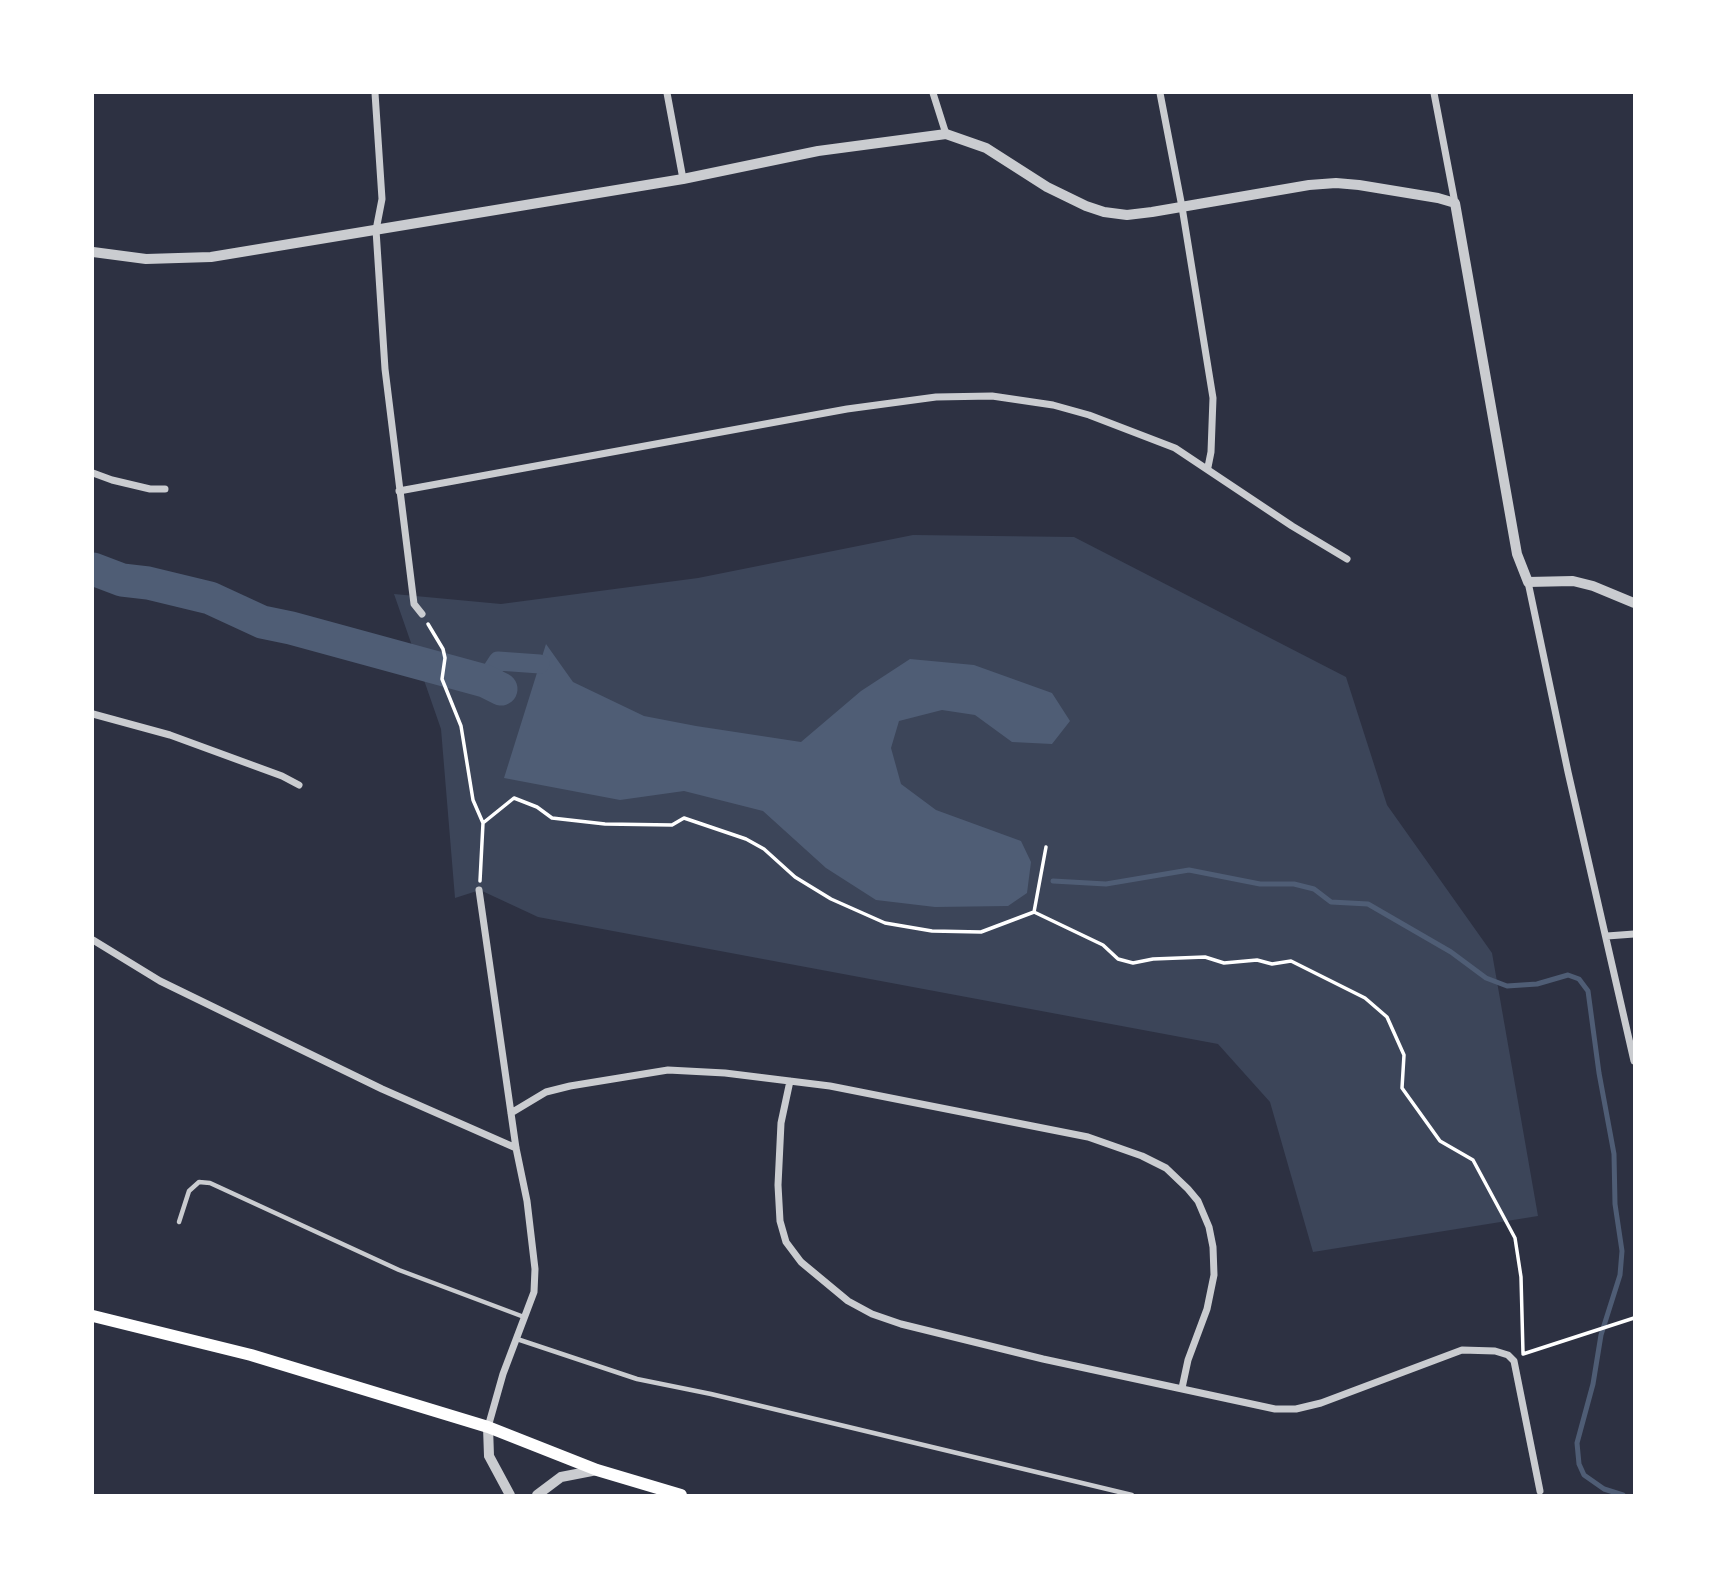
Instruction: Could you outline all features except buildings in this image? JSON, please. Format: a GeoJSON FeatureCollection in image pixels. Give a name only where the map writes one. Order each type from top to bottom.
{"type":"FeatureCollection","features":[{"type":"Feature","properties":{"kind":"main road"},"geometry":{"type":"LineString","coordinates":[[93,1316],[251,1355],[488,1427],[597,1470],[681,1495]]}},
{"type":"Feature","properties":{"kind":"street"},"geometry":{"type":"LineString","coordinates":[[375,93],[382,199],[376,230],[385,369],[414,604],[422,614]]}},
{"type":"Feature","properties":{"kind":"street"},"geometry":{"type":"LineString","coordinates":[[667,93],[683,179]]}},
{"type":"Feature","properties":{"kind":"street"},"geometry":{"type":"LineString","coordinates":[[933,93],[946,134]]}},
{"type":"Feature","properties":{"kind":"street"},"geometry":{"type":"LineString","coordinates":[[1160,93],[1182,206],[1213,398],[1208,467]]}},
{"type":"Feature","properties":{"kind":"street"},"geometry":{"type":"LineString","coordinates":[[1434,93],[1517,554],[1528,582],[1634,1061]]}},
{"type":"Feature","properties":{"kind":"street"},"geometry":{"type":"LineString","coordinates":[[93,252],[146,259],[211,257],[683,179],[818,151],[946,134],[986,148],[1047,187],[1086,206],[1127,215],[1308,185],[1336,183],[1389,189],[1455,203]]}},
{"type":"Feature","properties":{"kind":"street"},"geometry":{"type":"LineString","coordinates":[[399,491],[847,409],[936,397],[992,396],[1053,405],[1089,415],[1175,448],[1347,559]]}},
{"type":"Feature","properties":{"kind":"street"},"geometry":{"type":"LineString","coordinates":[[93,473],[150,489],[165,489]]}},
{"type":"Feature","properties":{"kind":"street"},"geometry":{"type":"LineString","coordinates":[[1528,582],[1573,581],[1634,603]]}},
{"type":"Feature","properties":{"kind":"street"},"geometry":{"type":"LineString","coordinates":[[93,714],[170,735],[282,776],[299,785]]}},
{"type":"Feature","properties":{"kind":"street"},"geometry":{"type":"LineString","coordinates":[[480,890],[535,1269],[534,1292],[488,1427],[489,1456],[510,1495]]}},
{"type":"Feature","properties":{"kind":"street"},"geometry":{"type":"LineString","coordinates":[[1607,936],[1634,934]]}},
{"type":"Feature","properties":{"kind":"street"},"geometry":{"type":"LineString","coordinates":[[93,940],[160,981],[382,1089],[516,1148]]}},
{"type":"Feature","properties":{"kind":"street"},"geometry":{"type":"LineString","coordinates":[[511,1113],[546,1092],[668,1070],[725,1073],[830,1087],[1088,1137],[1142,1156],[1166,1168],[1198,1201],[1209,1227],[1213,1247],[1214,1275],[1208,1309],[1188,1360],[1182,1388]]}},
{"type":"Feature","properties":{"kind":"street"},"geometry":{"type":"LineString","coordinates":[[790,1081],[781,1124],[780,1221],[786,1242],[819,1279],[848,1301],[872,1314],[901,1324],[1043,1359],[1182,1388],[1247,1405],[1297,1409],[1321,1403],[1462,1350],[1494,1351],[1508,1355],[1514,1361],[1540,1491]]}},
{"type":"Feature","properties":{"kind":"street"},"geometry":{"type":"LineString","coordinates":[[537,1495],[561,1476],[597,1470]]}},
{"type":"Feature","properties":{"kind":"lane"},"geometry":{"type":"LineString","coordinates":[[179,1222],[188,1191],[199,1182],[210,1183],[399,1270],[525,1317]]}},
{"type":"Feature","properties":{"kind":"lane"},"geometry":{"type":"LineString","coordinates":[[517,1339],[637,1379],[711,1394],[1132,1495]]}},
{"type":"Feature","properties":{"kind":"path"},"geometry":{"type":"LineString","coordinates":[[422,614],[446,658],[442,679],[461,726],[472,800],[483,823],[480,890]]}},
{"type":"Feature","properties":{"kind":"path"},"geometry":{"type":"LineString","coordinates":[[483,823],[514,798],[537,807],[552,818],[605,824],[672,825],[684,818],[746,839],[764,849],[795,877],[819,892],[885,923],[932,931],[981,932],[1034,912],[1103,946],[1118,959],[1133,963],[1153,959],[1205,957],[1224,964],[1257,960],[1272,964],[1291,961],[1365,998],[1387,1017],[1404,1055],[1402,1088],[1440,1141],[1473,1160],[1515,1238],[1521,1277],[1523,1354]]}},
{"type":"Feature","properties":{"kind":"path"},"geometry":{"type":"LineString","coordinates":[[1034,912],[1046,847]]}},
{"type":"Feature","properties":{"kind":"path"},"geometry":{"type":"LineString","coordinates":[[1512,1357],[1634,1318]]}},
{"type":"Feature","properties":{"kind":"shaded area"},"geometry":{"type":"Polygon","coordinates":[[[913,535],[1074,537],[1346,677],[1387,805],[1492,953],[1538,1216],[1313,1252],[1270,1102],[1218,1044],[538,917],[480,890],[455,898],[441,729],[394,594],[501,604],[698,578],[913,535]]]}},
{"type":"Feature","properties":{"kind":"shaded area"},"geometry":{"type":"Polygon","coordinates":[[[546,644],[573,682],[644,716],[801,742],[861,691],[910,659],[974,665],[1052,693],[1070,721],[1052,744],[1012,742],[975,715],[942,710],[899,721],[891,748],[901,784],[936,810],[1021,841],[1031,862],[1027,893],[1008,906],[935,907],[876,900],[826,868],[763,811],[684,791],[620,800],[504,778],[546,644]]]}},
{"type":"Feature","properties":{"kind":"waterway"},"geometry":{"type":"LineString","coordinates":[[93,569],[122,580],[148,583],[210,598],[262,622],[485,681],[501,689]]}},
{"type":"Feature","properties":{"kind":"waterway"},"geometry":{"type":"LineString","coordinates":[[485,681],[498,661],[540,664]]}},
{"type":"Feature","properties":{"kind":"waterway"},"geometry":{"type":"LineString","coordinates":[[1053,881],[1106,884],[1189,870],[1260,884],[1294,884],[1314,889],[1331,902],[1368,904],[1451,952],[1486,978],[1507,986],[1537,984],[1568,975],[1579,979],[1588,991],[1614,1154],[1615,1204],[1622,1251],[1620,1275],[1601,1335],[1593,1384],[1577,1443],[1579,1464],[1584,1475],[1604,1489],[1623,1495]]}}]}
